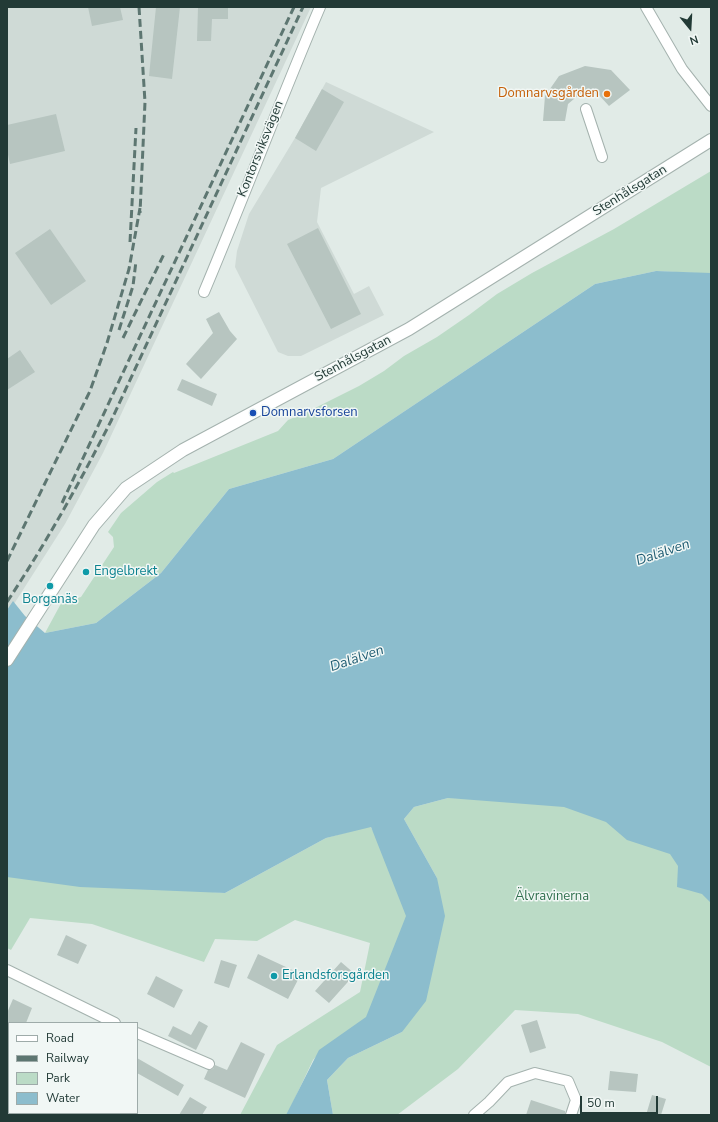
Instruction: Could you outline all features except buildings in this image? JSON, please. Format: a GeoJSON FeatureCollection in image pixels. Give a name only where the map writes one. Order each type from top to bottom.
{"type":"FeatureCollection","features":[{"type":"Feature","properties":{"kind":"street","name":"Kontorsviksvägen"},"geometry":{"type":"LineString","coordinates":[[204,292],[320,7]]}},
{"type":"Feature","properties":{"kind":"street"},"geometry":{"type":"LineString","coordinates":[[646,7],[682,69],[711,106]]}},
{"type":"Feature","properties":{"kind":"street"},"geometry":{"type":"LineString","coordinates":[[586,109],[602,157]]}},
{"type":"Feature","properties":{"kind":"street","name":"Stenhålsgatan"},"geometry":{"type":"LineString","coordinates":[[7,660],[94,525],[126,488],[183,450],[409,329],[711,140]]}},
{"type":"Feature","properties":{"kind":"street"},"geometry":{"type":"LineString","coordinates":[[7,970],[113,1022]]}},
{"type":"Feature","properties":{"kind":"street"},"geometry":{"type":"LineString","coordinates":[[138,1033],[209,1064]]}},
{"type":"Feature","properties":{"kind":"street"},"geometry":{"type":"LineString","coordinates":[[474,1115],[490,1102],[508,1082],[535,1073],[568,1081],[576,1100],[571,1115]]}},
{"type":"Feature","properties":{"kind":"shaded area"},"geometry":{"type":"Polygon","coordinates":[[[7,7],[311,7],[103,453],[65,524],[7,615],[7,7]]]}},
{"type":"Feature","properties":{"kind":"shaded area"},"geometry":{"type":"Polygon","coordinates":[[[326,82],[434,132],[321,188],[317,222],[354,294],[369,286],[384,315],[301,356],[288,356],[278,352],[235,267],[237,251],[249,214],[295,138],[326,82]]]}},
{"type":"Feature","properties":{"kind":"green space"},"geometry":{"type":"Polygon","coordinates":[[[711,171],[711,275],[656,271],[595,284],[333,459],[229,489],[161,573],[96,623],[45,633],[64,598],[69,600],[81,597],[114,547],[113,537],[108,532],[121,513],[157,482],[173,472],[174,473],[278,431],[288,420],[359,386],[384,371],[404,356],[437,337],[497,294],[532,273],[614,229],[711,171]]]}},
{"type":"Feature","properties":{"kind":"green space","name":"Älvravinerna"},"geometry":{"type":"Polygon","coordinates":[[[448,798],[570,800],[671,847],[711,901],[711,1067],[662,1042],[578,1014],[515,1010],[458,1069],[397,1115],[333,1115],[327,1080],[348,1058],[402,1032],[437,878],[404,819],[414,807],[448,798]]]}},
{"type":"Feature","properties":{"kind":"green space"},"geometry":{"type":"Polygon","coordinates":[[[370,826],[412,895],[387,1010],[323,1049],[313,1060],[287,1115],[240,1115],[277,1045],[360,992],[370,943],[295,920],[257,941],[215,939],[204,962],[92,924],[30,918],[11,950],[7,948],[7,875],[225,893],[326,838],[370,826]]]}},
{"type":"Feature","properties":{"kind":"water","name":"Dalälven"},"geometry":{"type":"Polygon","coordinates":[[[656,271],[711,273],[711,903],[702,894],[677,887],[678,866],[670,854],[627,840],[606,822],[564,807],[448,798],[414,807],[404,819],[437,878],[445,916],[426,1001],[402,1032],[348,1058],[327,1080],[333,1115],[286,1115],[319,1050],[366,1017],[406,916],[371,827],[326,838],[225,893],[80,887],[7,877],[7,610],[13,601],[25,616],[45,633],[96,623],[161,573],[229,489],[333,459],[595,284],[656,271]]]}},
{"type":"Feature","properties":{"kind":"railway"},"geometry":{"type":"LineString","coordinates":[[139,7],[145,102],[140,213]]}},
{"type":"Feature","properties":{"kind":"railway"},"geometry":{"type":"LineString","coordinates":[[62,503],[294,7]]}},
{"type":"Feature","properties":{"kind":"railway"},"geometry":{"type":"LineString","coordinates":[[7,602],[62,513],[111,421],[303,7]]}},
{"type":"Feature","properties":{"kind":"railway"},"geometry":{"type":"LineString","coordinates":[[130,242],[136,128]]}},
{"type":"Feature","properties":{"kind":"railway"},"geometry":{"type":"LineString","coordinates":[[7,561],[90,391],[107,343],[129,269],[140,208]]}},
{"type":"Feature","properties":{"kind":"railway"},"geometry":{"type":"LineString","coordinates":[[123,338],[165,252]]}},
{"type":"Feature","properties":{"kind":"railway"},"geometry":{"type":"LineString","coordinates":[[119,330],[133,286],[136,261]]}},
{"type":"Feature","properties":{"kind":"place","name":"Domnarvsgården"},"geometry":{"type":"Point","coordinates":[607,94]}},
{"type":"Feature","properties":{"kind":"place","name":"Domnarvsforsen"},"geometry":{"type":"Point","coordinates":[253,413]}},
{"type":"Feature","properties":{"kind":"place","name":"Engelbrekt"},"geometry":{"type":"Point","coordinates":[86,572]}},
{"type":"Feature","properties":{"kind":"place","name":"Borganäs"},"geometry":{"type":"Point","coordinates":[50,586]}},
{"type":"Feature","properties":{"kind":"place","name":"Erlandsforsgården"},"geometry":{"type":"Point","coordinates":[274,976]}}]}
